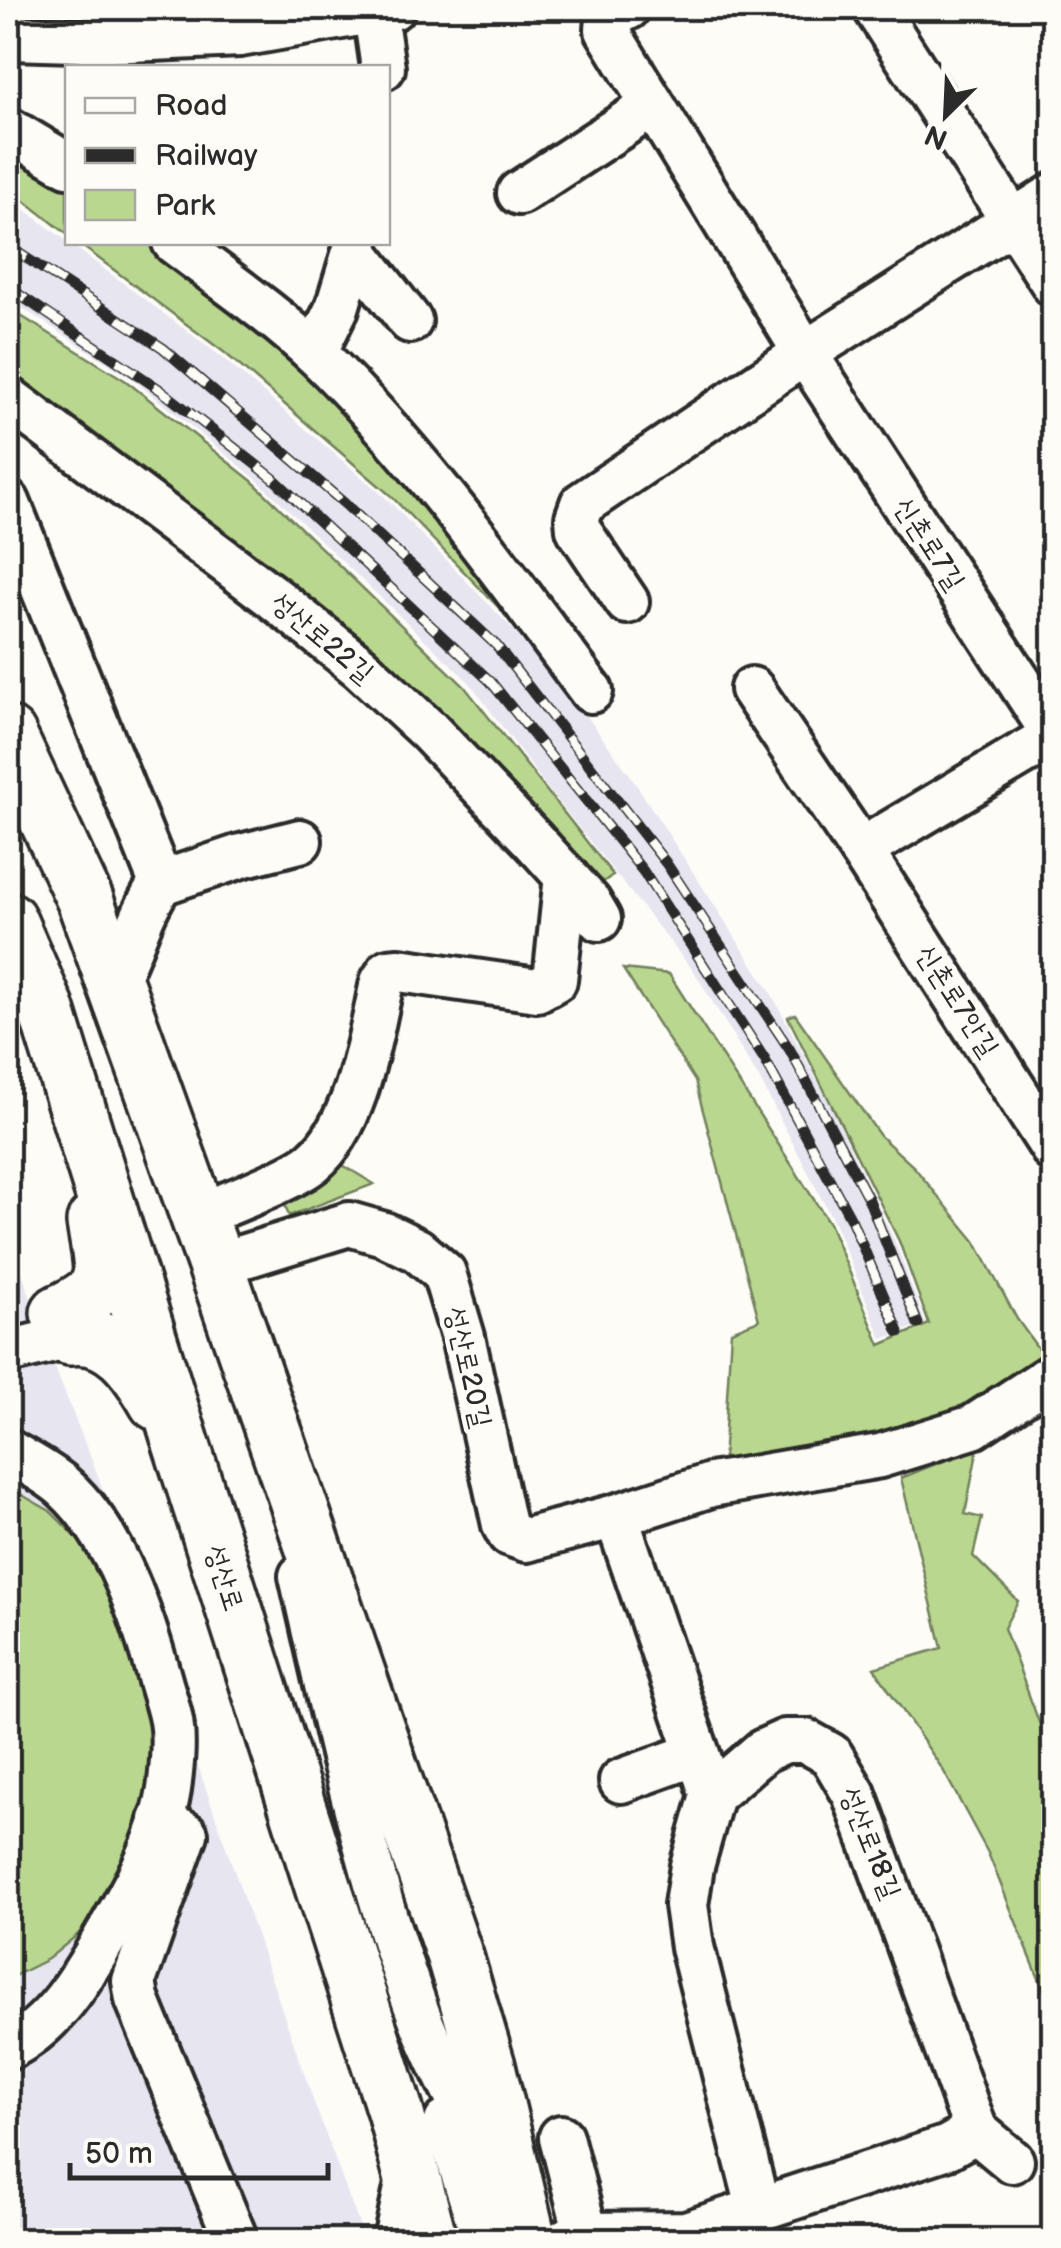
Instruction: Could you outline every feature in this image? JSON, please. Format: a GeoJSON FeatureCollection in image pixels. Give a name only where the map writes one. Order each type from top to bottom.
{"type":"FeatureCollection","features":[{"type":"Feature","properties":{"kind":"main road"},"geometry":{"type":"LineString","coordinates":[[8,735],[86,900],[208,1240],[455,1957],[538,2237]]}},
{"type":"Feature","properties":{"kind":"main road","name":"성산로"},"geometry":{"type":"LineString","coordinates":[[8,920],[46,1008],[396,2111],[428,2240]]}},
{"type":"Feature","properties":{"kind":"main road"},"geometry":{"type":"LineString","coordinates":[[46,1325],[94,1292],[102,1270],[79,1115]]}},
{"type":"Feature","properties":{"kind":"main road"},"geometry":{"type":"LineString","coordinates":[[46,1325],[100,1338],[130,1361],[181,1443]]}},
{"type":"Feature","properties":{"kind":"street","name":"신촌로7길"},"geometry":{"type":"LineString","coordinates":[[628,8],[608,18],[607,30],[805,353],[1054,735]]}},
{"type":"Feature","properties":{"kind":"street"},"geometry":{"type":"LineString","coordinates":[[876,8],[1054,285]]}},
{"type":"Feature","properties":{"kind":"street"},"geometry":{"type":"LineString","coordinates":[[10,32],[108,41],[240,35],[384,10],[383,65]]}},
{"type":"Feature","properties":{"kind":"street"},"geometry":{"type":"LineString","coordinates":[[519,193],[652,106]]}},
{"type":"Feature","properties":{"kind":"street"},"geometry":{"type":"LineString","coordinates":[[8,130],[65,164]]}},
{"type":"Feature","properties":{"kind":"street"},"geometry":{"type":"LineString","coordinates":[[627,602],[578,530],[582,504],[709,438],[805,353],[1054,195]]}},
{"type":"Feature","properties":{"kind":"street"},"geometry":{"type":"LineString","coordinates":[[183,245],[216,256],[315,353],[454,508],[591,691]]}},
{"type":"Feature","properties":{"kind":"street"},"geometry":{"type":"LineString","coordinates":[[315,353],[337,308],[356,247]]}},
{"type":"Feature","properties":{"kind":"street"},"geometry":{"type":"LineString","coordinates":[[356,247],[410,322]]}},
{"type":"Feature","properties":{"kind":"street","name":"성산로22길"},"geometry":{"type":"LineString","coordinates":[[8,398],[274,598],[360,668],[429,731],[566,876],[599,918]]}},
{"type":"Feature","properties":{"kind":"street"},"geometry":{"type":"LineString","coordinates":[[8,502],[161,882]]}},
{"type":"Feature","properties":{"kind":"street","name":"신촌로7안길"},"geometry":{"type":"LineString","coordinates":[[752,689],[1054,1151]]}},
{"type":"Feature","properties":{"kind":"street"},"geometry":{"type":"LineString","coordinates":[[860,850],[1054,735]]}},
{"type":"Feature","properties":{"kind":"street"},"geometry":{"type":"LineString","coordinates":[[115,982],[134,943],[138,921],[161,882],[300,842]]}},
{"type":"Feature","properties":{"kind":"street"},"geometry":{"type":"LineString","coordinates":[[208,1240],[323,1151],[357,1086],[382,982],[389,971],[537,990],[555,980],[566,876]]}},
{"type":"Feature","properties":{"kind":"street","name":"성산로20길"},"geometry":{"type":"LineString","coordinates":[[208,1240],[349,1224],[384,1234],[417,1250],[444,1273],[455,1306],[504,1525],[509,1534],[526,1540],[710,1485],[880,1456],[972,1427],[1054,1374]]}},
{"type":"Feature","properties":{"kind":"street"},"geometry":{"type":"LineString","coordinates":[[8,1352],[46,1325]]}},
{"type":"Feature","properties":{"kind":"street"},"geometry":{"type":"LineString","coordinates":[[8,1450],[65,1488],[107,1542],[152,1648],[172,1724],[170,1786],[139,1873],[86,1970],[40,2028],[8,2048]]}},
{"type":"Feature","properties":{"kind":"street"},"geometry":{"type":"LineString","coordinates":[[616,1516],[712,1794],[686,1904],[703,1996],[760,2211]]}},
{"type":"Feature","properties":{"kind":"street","name":"성산로18길"},"geometry":{"type":"LineString","coordinates":[[712,1794],[763,1751],[785,1741],[806,1740],[831,1756],[854,1794],[976,2130],[1012,2161]]}},
{"type":"Feature","properties":{"kind":"street"},"geometry":{"type":"LineString","coordinates":[[621,1780],[696,1754]]}},
{"type":"Feature","properties":{"kind":"street"},"geometry":{"type":"LineString","coordinates":[[161,1820],[186,1834],[134,1981],[236,2240]]}},
{"type":"Feature","properties":{"kind":"street"},"geometry":{"type":"LineString","coordinates":[[319,1874],[354,1915],[430,2080],[456,2149],[538,2237],[686,2233],[948,2147],[976,2130]]}},
{"type":"Feature","properties":{"kind":"street"},"geometry":{"type":"LineString","coordinates":[[538,2237],[562,2137]]}},
{"type":"Feature","properties":{"kind":"street"},"geometry":{"type":"LineString","coordinates":[[395,2240],[410,2170]]}},
{"type":"Feature","properties":{"kind":"shaded area"},"geometry":{"type":"Polygon","coordinates":[[[8,197],[65,240],[65,245],[72,245],[219,355],[387,499],[553,671],[630,775],[770,991],[896,1244],[925,1323],[882,1339],[835,1224],[760,1080],[695,973],[548,789],[470,683],[255,478],[131,378],[8,299],[8,197]]]}},
{"type":"Feature","properties":{"kind":"shaded area"},"geometry":{"type":"Polygon","coordinates":[[[8,1233],[98,1476],[365,2240],[8,2240],[8,1233]]]}},
{"type":"Feature","properties":{"kind":"green space"},"geometry":{"type":"Polygon","coordinates":[[[8,139],[65,175],[65,232],[8,188],[8,139]]]}},
{"type":"Feature","properties":{"kind":"green space"},"geometry":{"type":"Polygon","coordinates":[[[81,245],[161,245],[386,442],[528,638],[390,495],[225,353],[81,245]]]}},
{"type":"Feature","properties":{"kind":"green space"},"geometry":{"type":"Polygon","coordinates":[[[8,308],[126,381],[252,481],[464,686],[613,875],[599,885],[8,389],[8,308]]]}},
{"type":"Feature","properties":{"kind":"green space"},"geometry":{"type":"Polygon","coordinates":[[[623,969],[669,974],[829,1223],[880,1345],[929,1324],[899,1241],[788,1017],[795,1014],[880,1136],[914,1167],[975,1241],[1017,1319],[1044,1357],[963,1411],[925,1428],[723,1463],[731,1331],[759,1320],[695,1081],[623,969]]]}},
{"type":"Feature","properties":{"kind":"green space"},"geometry":{"type":"Polygon","coordinates":[[[331,1158],[374,1184],[289,1216],[280,1190],[331,1158]]]}},
{"type":"Feature","properties":{"kind":"green space"},"geometry":{"type":"Polygon","coordinates":[[[978,1447],[965,1514],[982,1518],[973,1556],[1018,1601],[1004,1628],[1053,1760],[1053,2013],[988,1853],[943,1770],[874,1668],[942,1648],[901,1478],[978,1447]]]}},
{"type":"Feature","properties":{"kind":"green space"},"geometry":{"type":"Polygon","coordinates":[[[8,1487],[50,1511],[102,1563],[157,1736],[142,1830],[97,1913],[48,1959],[8,1979],[8,1487]]]}},
{"type":"Feature","properties":{"kind":"railway"},"geometry":{"type":"LineString","coordinates":[[8,246],[163,348],[345,504],[496,645],[666,863],[790,1050],[869,1200],[918,1324]]}},
{"type":"Feature","properties":{"kind":"railway"},"geometry":{"type":"LineString","coordinates":[[8,287],[162,391],[273,478],[491,682],[643,871],[765,1060],[851,1219],[899,1332]]}}]}
